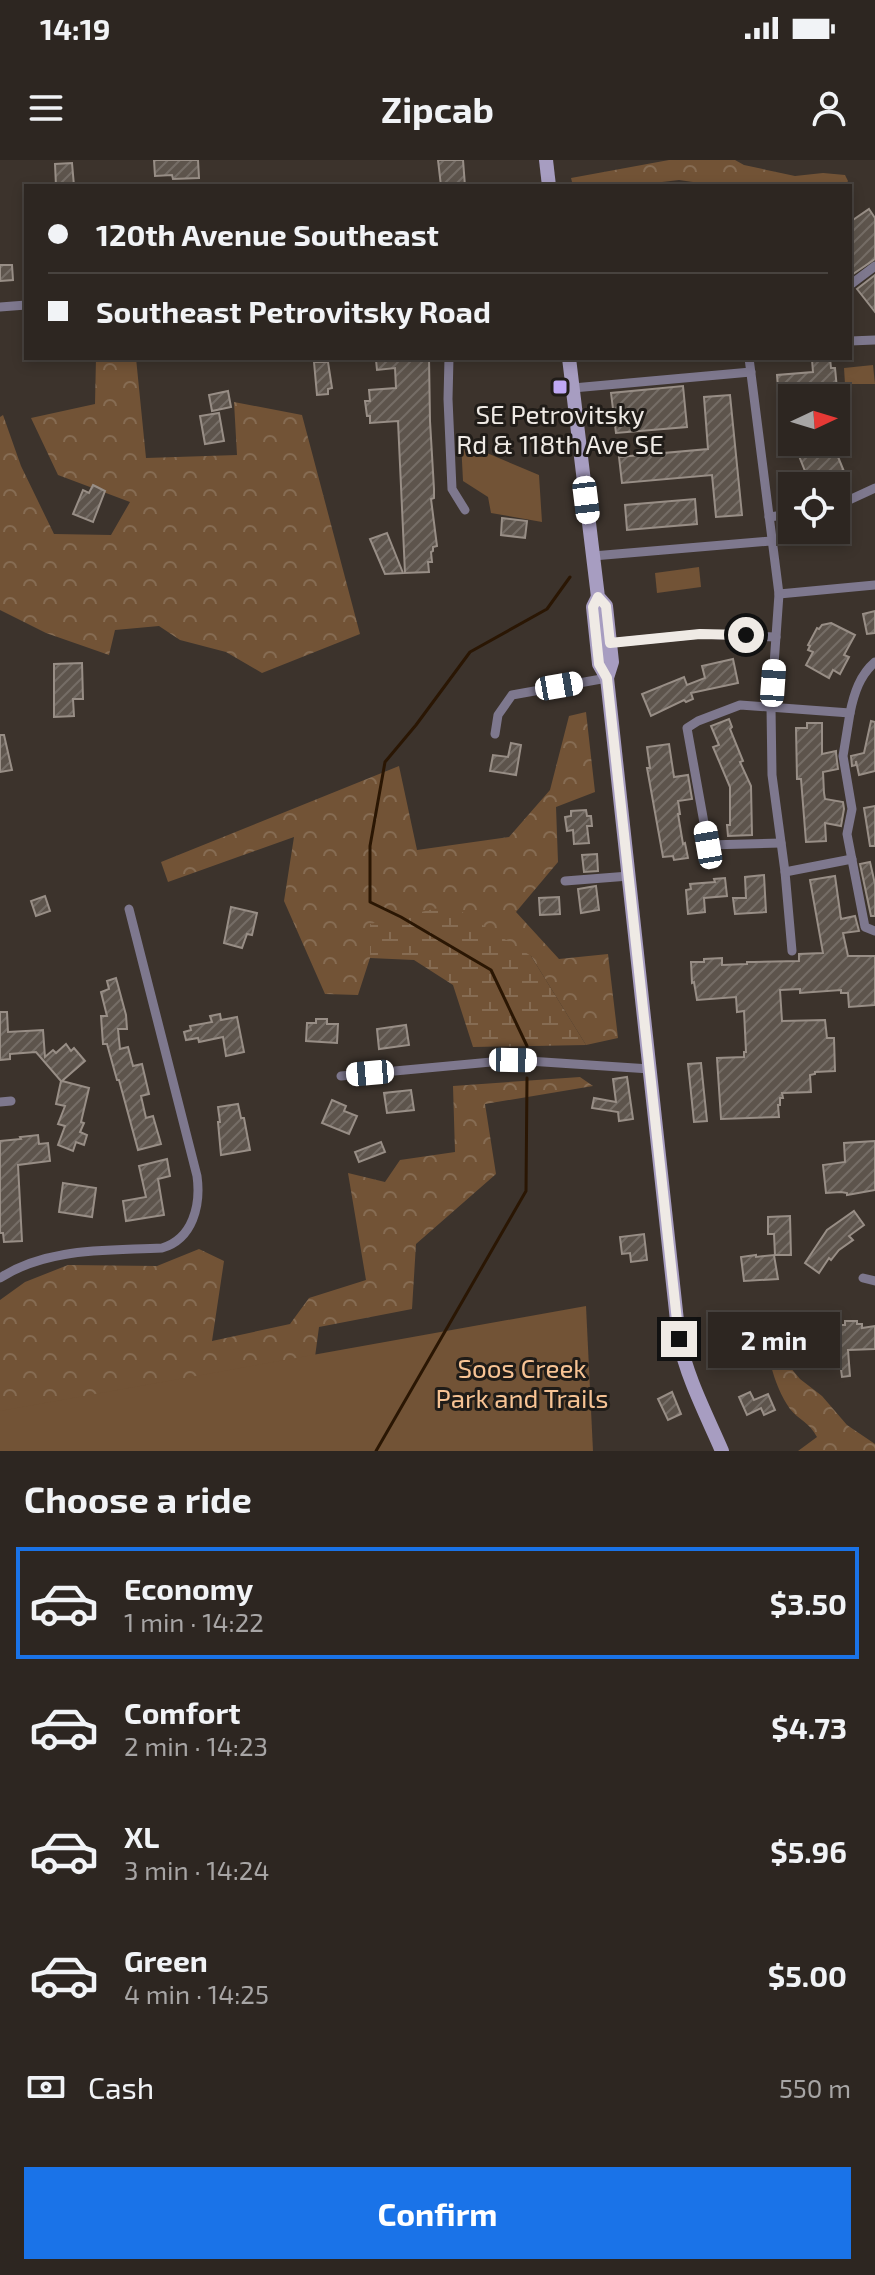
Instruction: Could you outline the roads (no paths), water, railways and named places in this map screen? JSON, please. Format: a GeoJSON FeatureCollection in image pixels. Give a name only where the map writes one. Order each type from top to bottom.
{"type":"FeatureCollection","features":[{"type":"Feature","properties":{"kind":"main road"},"geometry":{"type":"LineString","coordinates":[[546,160],[549,184]]}},
{"type":"Feature","properties":{"kind":"main road"},"geometry":{"type":"LineString","coordinates":[[569,360],[598,597],[593,607],[599,664],[607,678],[679,1339],[697,1396],[722,1451]]}},
{"type":"Feature","properties":{"kind":"main road"},"geometry":{"type":"LineString","coordinates":[[598,597],[606,606],[612,662],[607,678]]}},
{"type":"Feature","properties":{"kind":"street"},"geometry":{"type":"LineString","coordinates":[[852,283],[875,266]]}},
{"type":"Feature","properties":{"kind":"street"},"geometry":{"type":"LineString","coordinates":[[0,307],[24,305]]}},
{"type":"Feature","properties":{"kind":"street"},"geometry":{"type":"LineString","coordinates":[[852,341],[875,340]]}},
{"type":"Feature","properties":{"kind":"street"},"geometry":{"type":"LineString","coordinates":[[449,360],[452,489],[465,510]]}},
{"type":"Feature","properties":{"kind":"street"},"geometry":{"type":"LineString","coordinates":[[749,360],[779,594],[771,707],[772,775],[792,951]]}},
{"type":"Feature","properties":{"kind":"street"},"geometry":{"type":"LineString","coordinates":[[573,388],[751,372]]}},
{"type":"Feature","properties":{"kind":"street"},"geometry":{"type":"LineString","coordinates":[[850,499],[875,488]]}},
{"type":"Feature","properties":{"kind":"street"},"geometry":{"type":"LineString","coordinates":[[769,517],[778,516]]}},
{"type":"Feature","properties":{"kind":"street"},"geometry":{"type":"LineString","coordinates":[[593,556],[771,541]]}},
{"type":"Feature","properties":{"kind":"street"},"geometry":{"type":"LineString","coordinates":[[779,594],[875,585]]}},
{"type":"Feature","properties":{"kind":"street"},"geometry":{"type":"LineString","coordinates":[[610,643],[700,634],[776,637]]}},
{"type":"Feature","properties":{"kind":"street"},"geometry":{"type":"LineString","coordinates":[[870,929],[847,834],[852,809],[843,756],[854,697],[864,671],[875,662]]}},
{"type":"Feature","properties":{"kind":"street"},"geometry":{"type":"LineString","coordinates":[[495,734],[498,715],[512,695],[607,678]]}},
{"type":"Feature","properties":{"kind":"street"},"geometry":{"type":"LineString","coordinates":[[781,843],[708,845],[687,728],[740,705],[850,713]]}},
{"type":"Feature","properties":{"kind":"street"},"geometry":{"type":"LineString","coordinates":[[785,872],[852,859]]}},
{"type":"Feature","properties":{"kind":"street"},"geometry":{"type":"LineString","coordinates":[[565,881],[629,876]]}},
{"type":"Feature","properties":{"kind":"street"},"geometry":{"type":"LineString","coordinates":[[0,1278],[28,1264],[62,1253],[172,1245],[186,1232],[195,1214],[198,1203],[197,1176],[129,909]]}},
{"type":"Feature","properties":{"kind":"street"},"geometry":{"type":"LineString","coordinates":[[341,1076],[513,1060],[650,1069]]}},
{"type":"Feature","properties":{"kind":"street"},"geometry":{"type":"LineString","coordinates":[[863,1278],[875,1281]]}},
{"type":"Feature","properties":{"kind":"waterway"},"geometry":{"type":"LineString","coordinates":[[527,1046],[491,970],[370,902],[370,846],[385,762],[470,652],[547,609],[570,577]]}},
{"type":"Feature","properties":{"kind":"waterway"},"geometry":{"type":"LineString","coordinates":[[376,1451],[526,1191],[527,1078]]}},
{"type":"Feature","properties":{"kind":"place","name":"SE Petrovitsky Rd & 118th Ave SE"},"geometry":{"type":"Point","coordinates":[560,387]}},
{"type":"Feature","properties":{"kind":"park label","name":"Soos Creek Park and Trails"},"geometry":{"type":"Point","coordinates":[522,1384]}}]}
